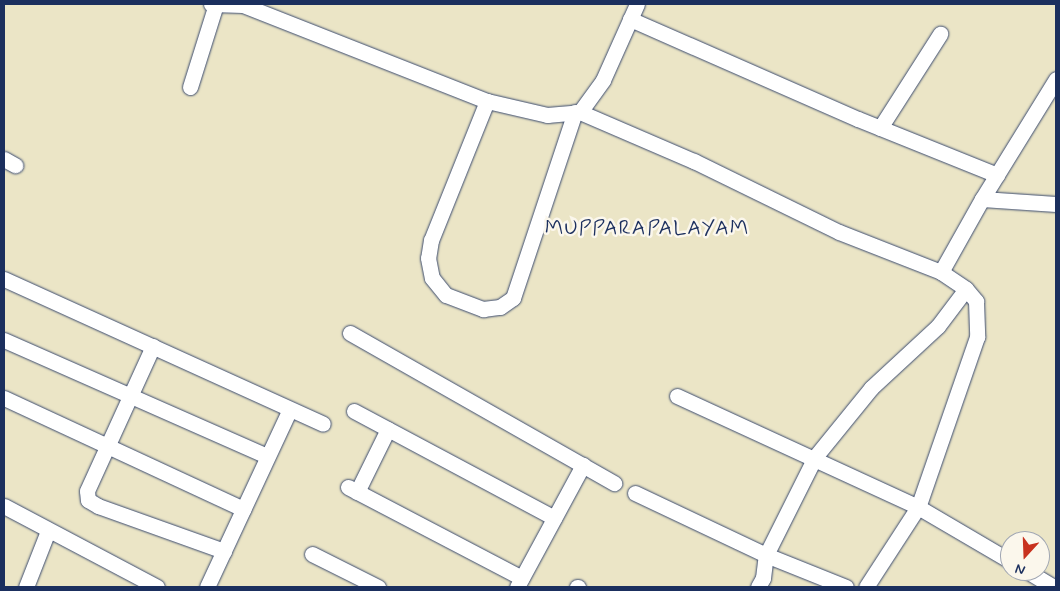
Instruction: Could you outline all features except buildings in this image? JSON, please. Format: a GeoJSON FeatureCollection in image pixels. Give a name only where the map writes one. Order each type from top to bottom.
{"type":"FeatureCollection","features":[{"type":"Feature","properties":{"kind":"street"},"geometry":{"type":"LineString","coordinates":[[211,4],[242,6],[487,101],[547,115],[578,112],[694,161],[839,232],[941,272],[966,289],[976,301],[978,337],[918,507],[866,587]]}},
{"type":"Feature","properties":{"kind":"street"},"geometry":{"type":"LineString","coordinates":[[190,87],[216,4]]}},
{"type":"Feature","properties":{"kind":"street"},"geometry":{"type":"LineString","coordinates":[[487,101],[431,240],[428,258],[432,278],[446,295],[483,309],[500,307],[512,298],[578,112],[602,80],[637,4]]}},
{"type":"Feature","properties":{"kind":"street"},"geometry":{"type":"LineString","coordinates":[[630,19],[880,128],[997,175]]}},
{"type":"Feature","properties":{"kind":"street"},"geometry":{"type":"LineString","coordinates":[[880,128],[940,34]]}},
{"type":"Feature","properties":{"kind":"street"},"geometry":{"type":"LineString","coordinates":[[941,272],[982,199],[1056,79]]}},
{"type":"Feature","properties":{"kind":"street"},"geometry":{"type":"LineString","coordinates":[[982,199],[1056,204]]}},
{"type":"Feature","properties":{"kind":"street"},"geometry":{"type":"LineString","coordinates":[[4,278],[323,424]]}},
{"type":"Feature","properties":{"kind":"street"},"geometry":{"type":"LineString","coordinates":[[758,587],[764,578],[766,554],[815,458],[871,388],[938,326],[966,289]]}},
{"type":"Feature","properties":{"kind":"street"},"geometry":{"type":"LineString","coordinates":[[350,333],[614,483]]}},
{"type":"Feature","properties":{"kind":"street"},"geometry":{"type":"LineString","coordinates":[[4,340],[267,456]]}},
{"type":"Feature","properties":{"kind":"street"},"geometry":{"type":"LineString","coordinates":[[153,346],[87,491],[88,500],[98,506],[224,550]]}},
{"type":"Feature","properties":{"kind":"street"},"geometry":{"type":"LineString","coordinates":[[677,396],[918,507],[1000,555]]}},
{"type":"Feature","properties":{"kind":"street"},"geometry":{"type":"LineString","coordinates":[[4,398],[243,509]]}},
{"type":"Feature","properties":{"kind":"street"},"geometry":{"type":"LineString","coordinates":[[207,587],[290,409]]}},
{"type":"Feature","properties":{"kind":"street"},"geometry":{"type":"LineString","coordinates":[[354,411],[554,518]]}},
{"type":"Feature","properties":{"kind":"street"},"geometry":{"type":"LineString","coordinates":[[388,429],[353,490],[520,582],[582,465]]}},
{"type":"Feature","properties":{"kind":"street"},"geometry":{"type":"LineString","coordinates":[[635,493],[766,554],[846,587]]}},
{"type":"Feature","properties":{"kind":"street"},"geometry":{"type":"LineString","coordinates":[[4,506],[48,531],[157,587]]}},
{"type":"Feature","properties":{"kind":"street"},"geometry":{"type":"LineString","coordinates":[[26,587],[48,531]]}},
{"type":"Feature","properties":{"kind":"street"},"geometry":{"type":"LineString","coordinates":[[312,554],[378,587]]}},
{"type":"Feature","properties":{"kind":"district","name":"MUPPARAPALAYAM"},"geometry":{"type":"Point","coordinates":[647,228]}}]}
